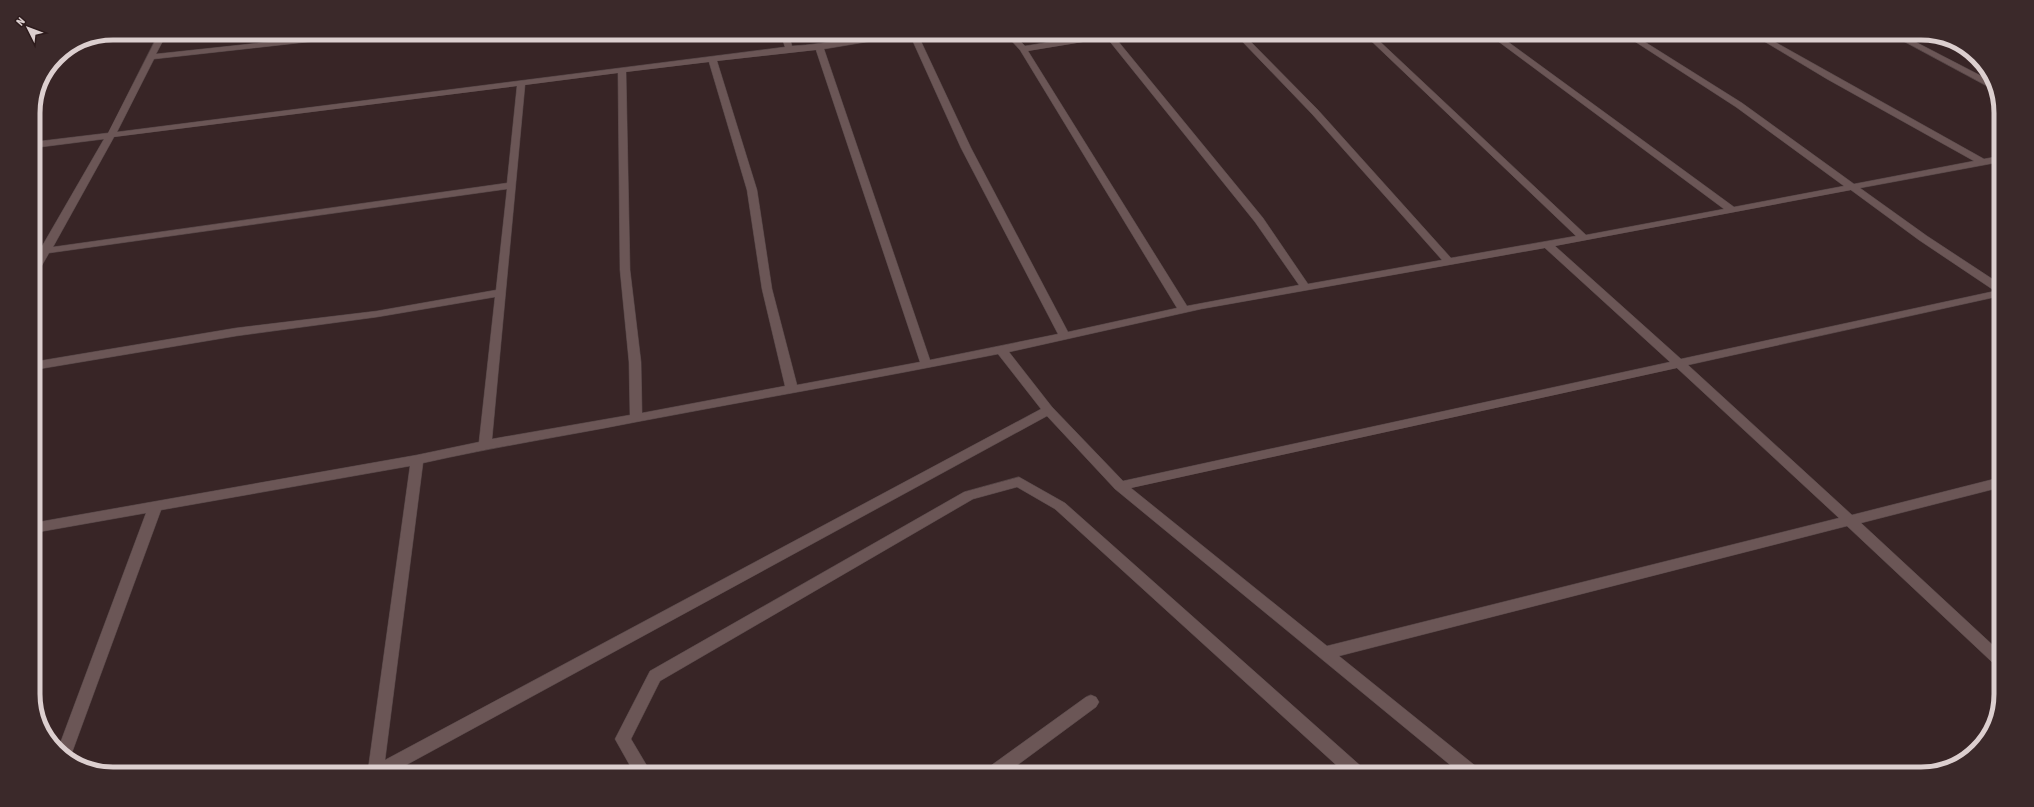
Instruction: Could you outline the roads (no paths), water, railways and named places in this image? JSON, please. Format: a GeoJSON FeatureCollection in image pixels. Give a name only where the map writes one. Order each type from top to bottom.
{"type":"FeatureCollection","features":[{"type":"Feature","properties":{"kind":"street"},"geometry":{"type":"LineString","coordinates":[[40,259],[111,135],[160,40]]}},
{"type":"Feature","properties":{"kind":"street"},"geometry":{"type":"LineString","coordinates":[[151,57],[307,40]]}},
{"type":"Feature","properties":{"kind":"street"},"geometry":{"type":"LineString","coordinates":[[787,40],[789,48]]}},
{"type":"Feature","properties":{"kind":"street"},"geometry":{"type":"LineString","coordinates":[[40,144],[521,84],[789,48],[819,47],[864,40]]}},
{"type":"Feature","properties":{"kind":"street"},"geometry":{"type":"LineString","coordinates":[[916,40],[966,148],[1065,336]]}},
{"type":"Feature","properties":{"kind":"street"},"geometry":{"type":"LineString","coordinates":[[1015,40],[1023,49],[1184,310]]}},
{"type":"Feature","properties":{"kind":"street"},"geometry":{"type":"LineString","coordinates":[[1044,40],[1047,45]]}},
{"type":"Feature","properties":{"kind":"street"},"geometry":{"type":"LineString","coordinates":[[1023,49],[1078,40]]}},
{"type":"Feature","properties":{"kind":"street"},"geometry":{"type":"LineString","coordinates":[[1113,40],[1259,220],[1305,287]]}},
{"type":"Feature","properties":{"kind":"street"},"geometry":{"type":"LineString","coordinates":[[1245,40],[1315,112],[1448,261]]}},
{"type":"Feature","properties":{"kind":"street"},"geometry":{"type":"LineString","coordinates":[[1374,40],[1584,238]]}},
{"type":"Feature","properties":{"kind":"street"},"geometry":{"type":"LineString","coordinates":[[1500,40],[1732,210]]}},
{"type":"Feature","properties":{"kind":"street"},"geometry":{"type":"LineString","coordinates":[[1637,40],[1738,105],[1922,238],[1994,285]]}},
{"type":"Feature","properties":{"kind":"street"},"geometry":{"type":"LineString","coordinates":[[1767,40],[1982,162]]}},
{"type":"Feature","properties":{"kind":"street"},"geometry":{"type":"LineString","coordinates":[[1906,40],[1987,82]]}},
{"type":"Feature","properties":{"kind":"street"},"geometry":{"type":"LineString","coordinates":[[819,47],[926,364]]}},
{"type":"Feature","properties":{"kind":"street"},"geometry":{"type":"LineString","coordinates":[[712,58],[752,190],[767,289],[792,389]]}},
{"type":"Feature","properties":{"kind":"street"},"geometry":{"type":"LineString","coordinates":[[622,70],[625,270],[635,362],[636,418]]}},
{"type":"Feature","properties":{"kind":"street"},"geometry":{"type":"LineString","coordinates":[[484,445],[512,186],[521,84]]}},
{"type":"Feature","properties":{"kind":"street"},"geometry":{"type":"LineString","coordinates":[[40,527],[417,460],[484,445],[854,379],[1001,350],[1184,310],[1448,261],[1584,238],[1994,160]]}},
{"type":"Feature","properties":{"kind":"street"},"geometry":{"type":"LineString","coordinates":[[44,251],[512,186]]}},
{"type":"Feature","properties":{"kind":"street"},"geometry":{"type":"LineString","coordinates":[[1546,244],[1678,362],[1994,655]]}},
{"type":"Feature","properties":{"kind":"street"},"geometry":{"type":"LineString","coordinates":[[40,365],[236,332],[377,314],[500,293]]}},
{"type":"Feature","properties":{"kind":"street"},"geometry":{"type":"LineString","coordinates":[[1120,486],[1678,362],[1994,294]]}},
{"type":"Feature","properties":{"kind":"street"},"geometry":{"type":"LineString","coordinates":[[1001,350],[1048,410],[1120,486],[1465,767]]}},
{"type":"Feature","properties":{"kind":"street"},"geometry":{"type":"LineString","coordinates":[[388,767],[1048,410]]}},
{"type":"Feature","properties":{"kind":"street"},"geometry":{"type":"LineString","coordinates":[[376,767],[417,460]]}},
{"type":"Feature","properties":{"kind":"street"},"geometry":{"type":"LineString","coordinates":[[640,767],[623,739],[655,676],[969,495],[1018,482],[1060,506],[1350,767]]}},
{"type":"Feature","properties":{"kind":"street"},"geometry":{"type":"LineString","coordinates":[[1324,653],[1849,522],[1994,484]]}},
{"type":"Feature","properties":{"kind":"street"},"geometry":{"type":"LineString","coordinates":[[65,749],[156,505]]}},
{"type":"Feature","properties":{"kind":"street"},"geometry":{"type":"LineString","coordinates":[[1002,767],[1091,702]]}}]}
